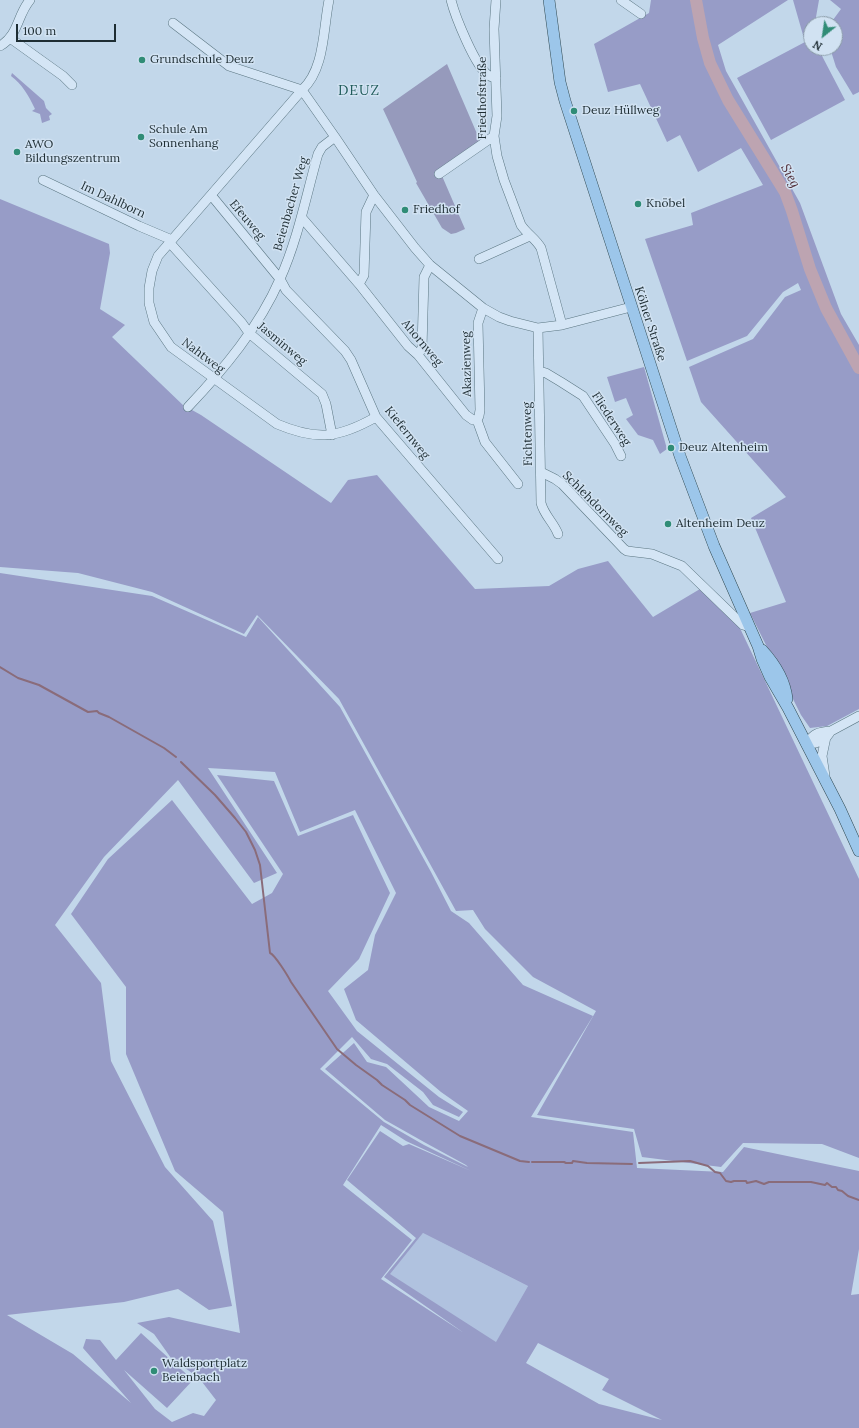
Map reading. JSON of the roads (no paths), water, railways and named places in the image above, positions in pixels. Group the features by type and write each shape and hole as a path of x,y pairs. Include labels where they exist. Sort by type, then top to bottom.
{"main road":[{"name":"Kölner Straße","path":"549,0 560,82 565,101 680,456 714,546 758,646 768,656 778,673 787,696 788,708 826,781 859,851"}],"street":[{"path":"0,46 10,38 23,10 30,0"},
{"path":"302,90 308,85 319,62 329,0"},
{"path":"451,0 466,39 479,63 488,76 496,78"},
{"name":"Friedhofstraße","path":"496,0 494,29 497,116 494,136 497,156 504,180 521,225 542,248 562,325"},
{"path":"621,0 641,14"},
{"path":"173,23 229,66 237,70 302,90 335,136 374,195 405,236 430,265 483,308 499,317 538,328 562,325 631,307"},
{"path":"10,38 63,76 72,85"},
{"name":"Nahtweg","path":"302,90 158,256 152,271 149,288 149,303 154,322 171,347 278,424 294,431 310,435 332,435 347,431 376,417"},
{"name":"Beienbacher Weg","path":"188,407 214,379 249,333 280,279 302,218 318,154 322,147 335,136"},
{"path":"439,174 494,136"},
{"name":"Im Dahlborn","path":"43,180 171,241"},
{"name":"Efeuweg","path":"211,194 280,279"},
{"path":"359,284 364,274 366,212 374,195"},
{"name":"Ahornweg","path":"302,218 359,284 408,346 418,355 466,415 473,420 477,420"},
{"path":"479,260 530,236"},
{"name":"Jasminweg","path":"171,241 249,333 322,394 326,404 332,435"},
{"path":"418,355 422,348 424,277 430,265"},
{"name":"Kiefernweg","path":"280,279 286,290 345,351 351,360 376,417 498,559"},
{"name":"Akazienweg","path":"477,420 480,410 478,323 483,308"},
{"name":"Fichtenweg","path":"538,328 542,503 543,510 555,526 558,534"},
{"name":"Fliederweg","path":"539,371 562,382 582,396 615,444 621,456"},
{"path":"477,420 485,442 518,484"},
{"name":"Schlehdornweg","path":"541,472 562,484 627,552 652,554 682,566 743,625 750,627"},
{"path":"826,781 822,756 829,734 859,716"},
{"path":"806,744 812,736 821,732 829,734"}],"waterway":[{"name":"Sieg","path":"696,0 703,38 710,63 728,100 785,192 810,269 826,308 859,368"},
{"path":"0,667 18,678 39,685 88,712 97,711 109,717 164,748 176,757"},
{"path":"181,762 215,795 246,832 255,850 260,865 270,953 281,966 337,1049 410,1105 460,1136 520,1161 529,1162"},
{"path":"532,1162 572,1163 573,1161 587,1163 632,1164"},
{"path":"639,1163 690,1161 708,1166 715,1172 720,1173 726,1181 731,1182 746,1181 747,1183 756,1181 764,1184 769,1182 811,1182 825,1185 827,1183 832,1187 836,1187 848,1196 859,1200"}],"place":[{"name":"Grundschule Deuz","path":"142,60"},
{"name":"Deuz Hüllweg","path":"574,111"},
{"name":"Schule Am Sonnenhang","path":"141,137"},
{"name":"AWO Bildungszentrum","path":"17,152"},
{"name":"Knöbel","path":"638,204"},
{"name":"Friedhof","path":"405,210"},
{"name":"Deuz Altenheim","path":"671,448"},
{"name":"Altenheim Deuz","path":"668,524"},
{"name":"Waldsportplatz Beienbach","path":"154,1371"}],"district":[{"name":"DEUZ","path":"359,91"}]}
